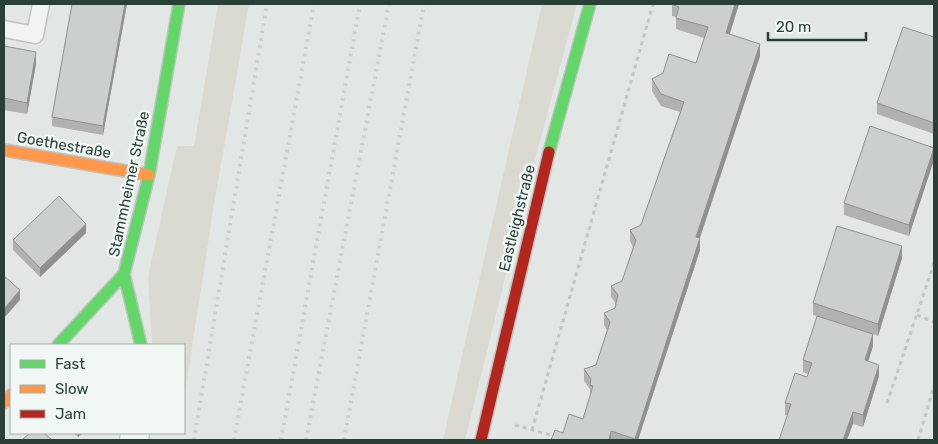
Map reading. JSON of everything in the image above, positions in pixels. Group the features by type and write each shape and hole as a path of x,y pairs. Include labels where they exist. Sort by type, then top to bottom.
{"street":[{"name":"Stammheimer Straße","path":"59,344 124,274 148,175 179,4"},
{"name":"Eastleighstraße","path":"481,440 539,190 590,4"},
{"name":"Goethestraße","path":"4,150 148,175"},
{"path":"124,274 140,344"}],"lane":[{"path":"4,29 35,36 41,4"}],"path":[{"path":"564,440 532,430 653,4"},
{"path":"887,403 934,263"},
{"path":"916,315 934,322"},
{"path":"918,440 934,386"}],"shaded area":[{"path":"218,4 249,4 214,205 185,393 185,344 152,344 148,277 177,146 194,146"},
{"path":"542,4 577,4 528,185 465,440 443,440"}],"building":[{"path":"72,4 125,4 103,126 52,117"},
{"path":"672,4 735,4 726,33 760,44 696,237 700,238 635,439 611,431 609,440 551,440 555,430 563,433 569,414 583,419 593,386 590,385 591,379 584,369 596,365 610,322 604,313 615,308 618,295 611,286 622,281 636,240 630,230 641,225 684,102 661,94 652,79 663,73 669,54 696,63 708,27 676,18 679,7"},
{"path":"903,27 934,37 934,123 877,103"},
{"path":"4,46 36,52 27,103 4,98"},
{"path":"870,126 934,148 909,225 844,203"},
{"path":"59,196 86,224 40,268 13,240"},
{"path":"837,226 902,246 878,324 813,303"},
{"path":"4,276 20,290 4,309"},
{"path":"817,316 873,334 865,360 879,365 863,415 853,412 843,440 779,440 791,404 785,403 795,373 807,377 812,363 803,360"},
{"path":"29,434 45,434 52,440 22,440"}],"railway":[{"path":"194,440 267,4"},
{"path":"234,440 314,4"},
{"path":"281,440 360,4"},
{"path":"306,440 389,4"},
{"path":"344,440 424,4"}],"traffic: fast":[{"path":"59,344 124,274 149,175 179,4"},
{"path":"549,152 590,4"},
{"path":"124,274 141,344"}],"traffic: slow":[{"path":"4,150 149,175"},
{"path":"4,403 10,396"}],"traffic: jam":[{"path":"481,440 549,152"}]}
